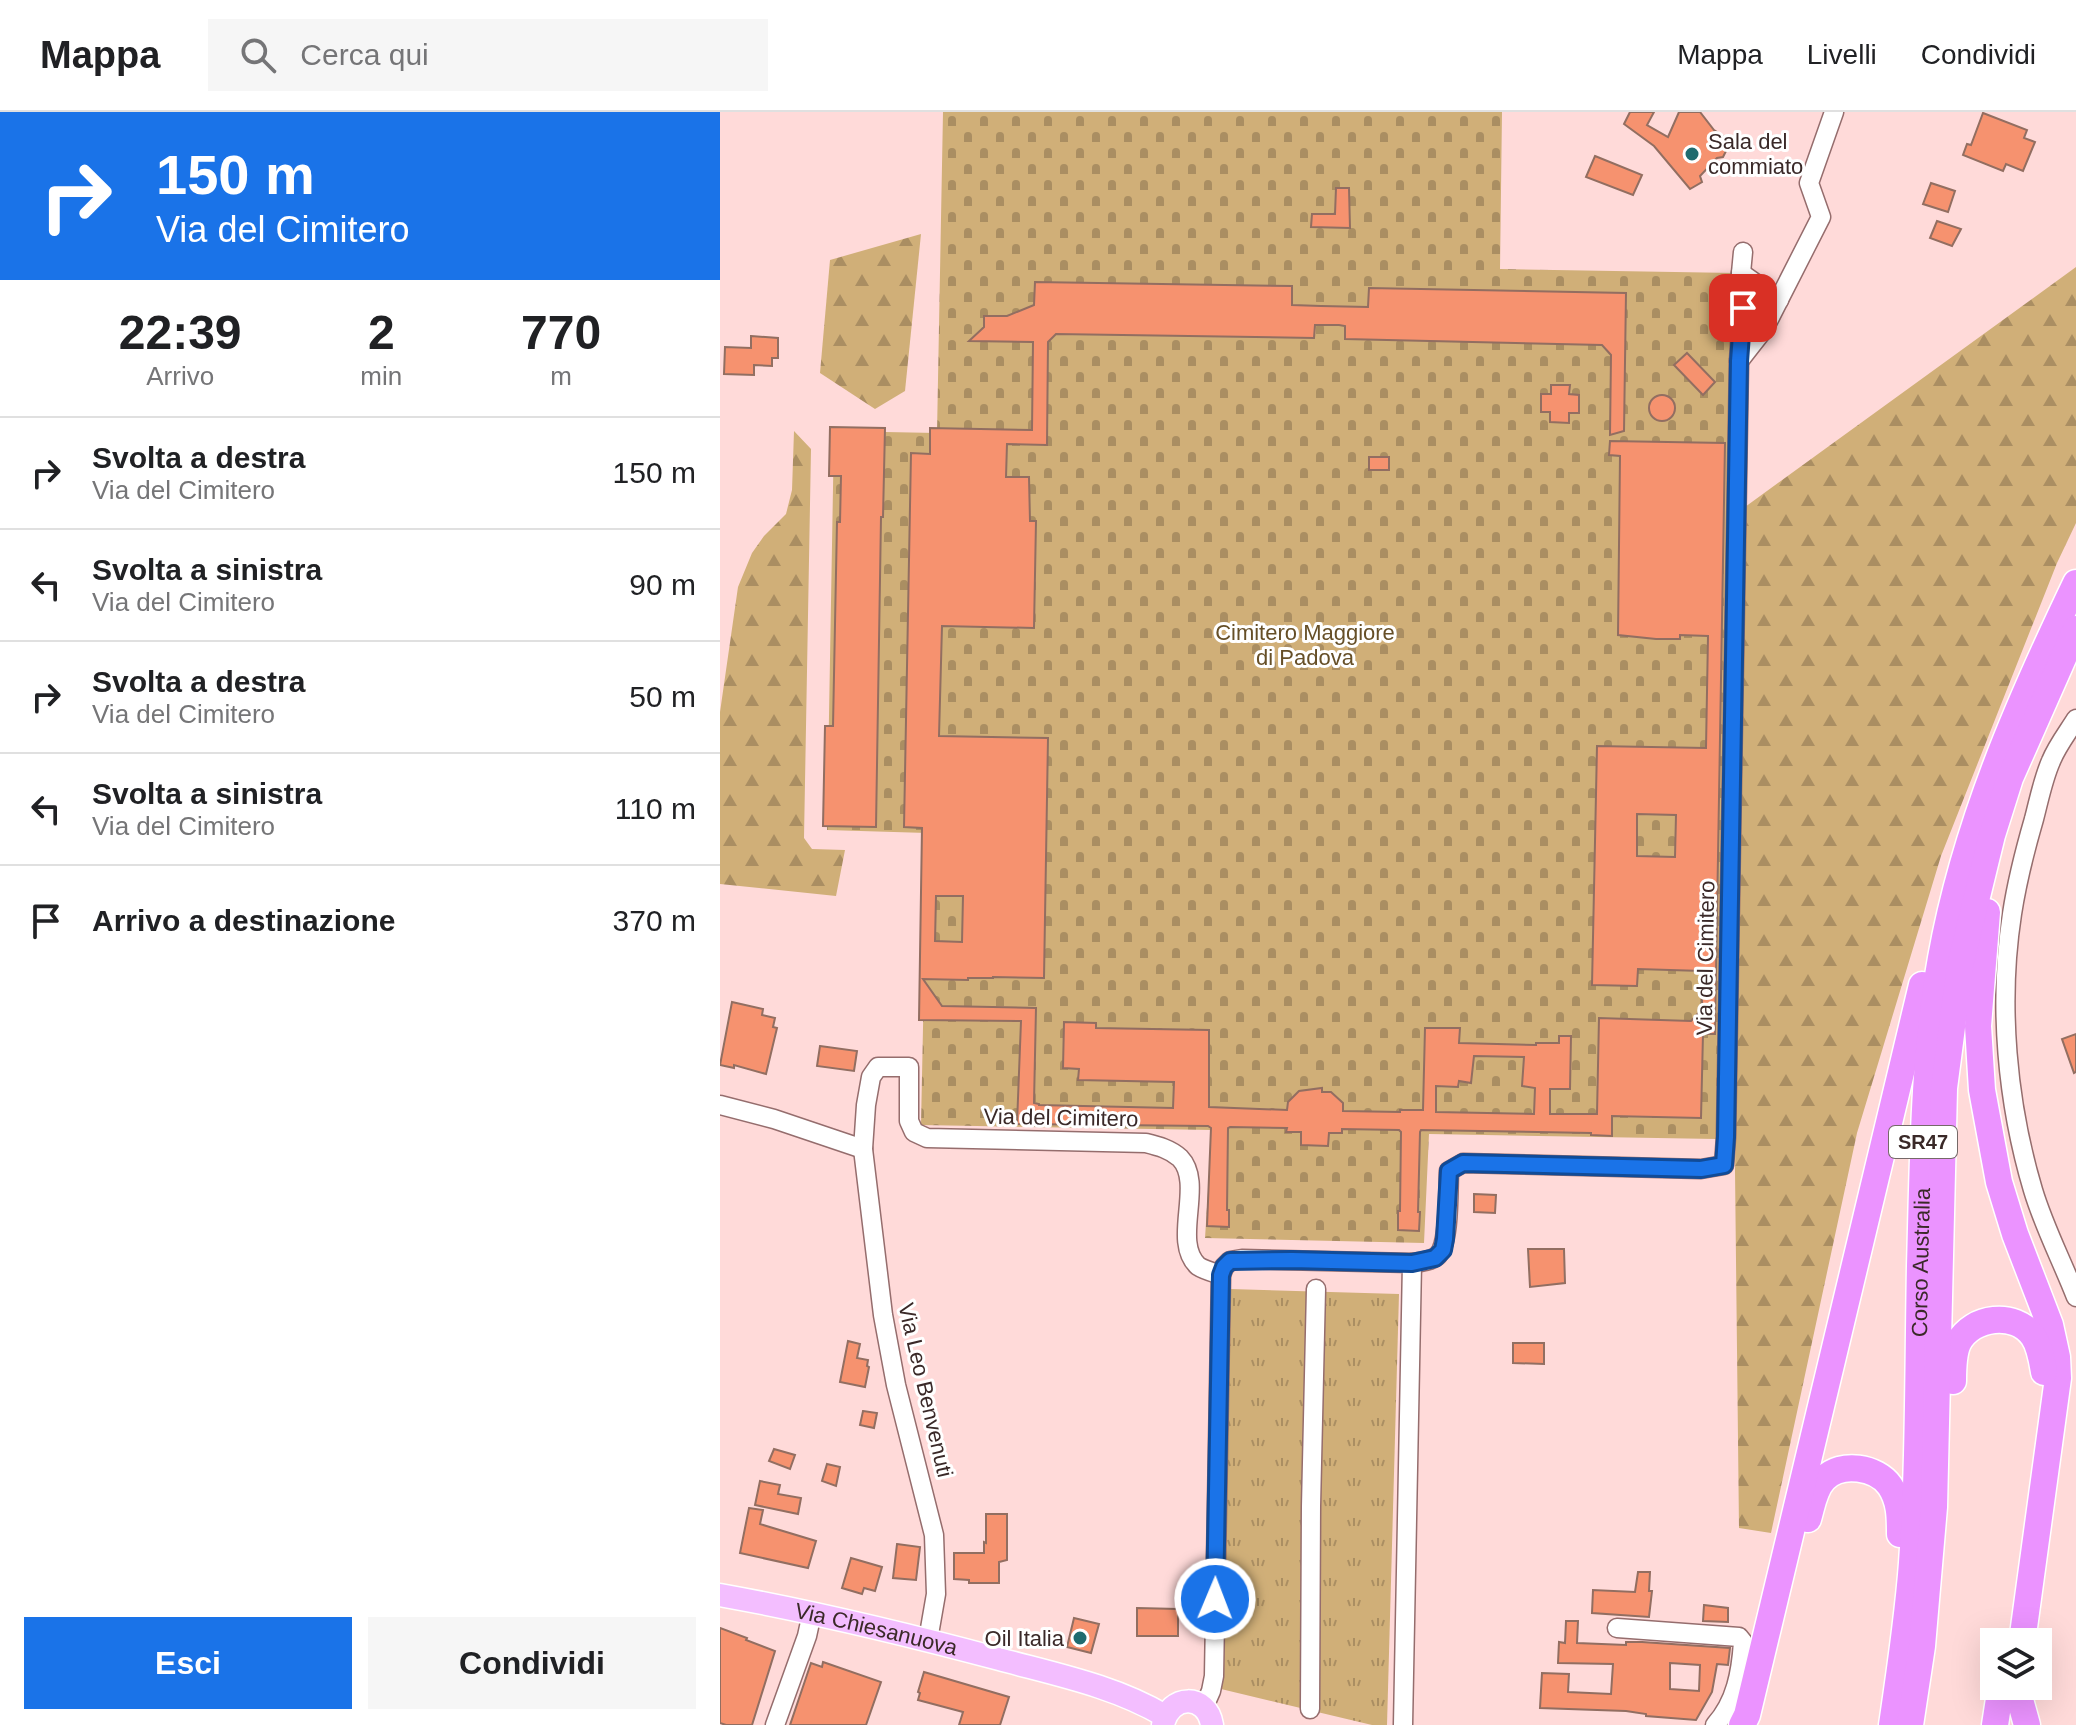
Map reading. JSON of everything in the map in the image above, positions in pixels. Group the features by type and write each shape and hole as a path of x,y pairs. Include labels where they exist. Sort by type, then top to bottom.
{"highway":[{"name":"Corso Australia","path":"1910,1725 1922,1646 1934,1507 1944,1088 1960,966 1992,835 2009,727 2076,583"},
{"name":"Corso Australia","path":"1892,1725 1912,1564 1923,1145 1933,1010 1941,957 1960,874 2001,776 2076,629"},
{"path":"2001,776 2001,842 1989,897 1978,1026 1982,1090 1999,1182 2050,1325 2058,1378 2024,1628"},
{"path":"1742,1725 1747,1715 1931,947 1967,823 2001,776"},
{"path":"1922,1646 1945,1544 1953,1372 1957,1346 1964,1334 1986,1321 1997,1320 2009,1320 2031,1334 2042,1358 2044,1375 2008,1628"},
{"path":"1759,1725 1814,1496 1825,1477 1846,1468 1872,1472 1889,1484 1900,1506 1891,1654 1892,1725"},
{"path":"1995,1725 1999,1700"},
{"path":"2020,1700 2027,1725"}],"main road":[{"name":"Via Chiesanuova","path":"720,1595 928,1640 1104,1689 1133,1700 1164,1720 1175,1704 1182,1702 1197,1703 1208,1716"}],"street":[{"path":"1739,361 1764,329 1821,217 1809,183 1834,112"},
{"name":"Via del Cimitero","path":"1412,1263 1435,1258 1443,1250 1449,1171 1463,1163 1701,1169 1724,1165 1743,252"},
{"path":"1741,273 1779,300"},
{"path":"2076,719 2051,760 2022,861 2012,915 2006,988 2008,1050 2015,1111 2032,1189 2076,1297"},
{"name":"Via Leo Benvenuti","path":"909,1067 878,1067 871,1077 863,1149 896,1385 934,1535 936,1594 928,1640"},
{"name":"Via del Cimitero","path":"909,1067 909,1121 914,1132 927,1138 1146,1143 1167,1149 1181,1159 1189,1174 1188,1248 1198,1265 1221,1275"},
{"path":"720,1105 774,1119 863,1149"},
{"path":"1208,1716 1214,1662 1221,1275 1224,1267 1230,1261 1242,1259 1412,1263 1403,1725"},
{"path":"1310,1709 1316,1289"},
{"path":"775,1725 807,1636 812,1613"},
{"path":"1617,1628 1739,1637 1743,1642 1737,1683 1731,1704 1715,1725"}],"green space":[{"name":"Cimitero Maggiore di Padova","path":"943,112 1502,112 1500,269 1735,273 1716,1139 1429,1134 1424,1243 1205,1238 1212,1130 921,1125 927,833 827,830 834,431 937,433"},
{"path":"921,234 905,391 875,409 820,373 830,260"},
{"path":"2076,267 2076,523 2057,563 1941,856 1857,1133 1771,1533 1739,1528 1735,1171 1745,507"},
{"path":"794,431 811,449 804,838 812,849 845,850 836,896 720,884 720,712 738,587 752,553 786,514 792,490"},
{"path":"1230,1289 1399,1294 1387,1725 1372,1725 1221,1689"}],"building":[{"name":"Sala del commiato","path":"1630,112 1654,112 1647,125 1668,137 1679,112 1700,112 1714,130 1731,141 1723,157 1717,158 1700,176 1702,182 1690,189 1654,146 1624,124"},
{"path":"1983,113 2027,130 2024,138 2035,142 2023,171 2006,164 2003,171 1963,155 1967,144 1971,145"},
{"path":"1595,156 1642,175 1633,195 1586,177"},
{"path":"1931,183 1955,191 1948,212 1923,204"},
{"path":"1336,188 1349,188 1350,228 1311,227 1312,214 1335,214"},
{"path":"1937,221 1961,229 1952,246 1930,238"},
{"path":"1035,282 1292,286 1292,305 1368,307 1369,288 1626,293 1624,431 1610,435 1611,355 1602,345 1345,339 1345,326 1339,325 1315,325 1314,338 1056,334 1048,342 1047,445 1007,444 1006,477 1029,477 1030,521 1036,521 1034,628 942,626 939,736 1048,738 1044,978 923,979 942,1006 1036,1008 1034,1103 1039,1105 1173,1108 1174,1082 1078,1080 1079,1069 1063,1068 1064,1022 1096,1023 1096,1028 1209,1030 1209,1107 1287,1110 1288,1102 1299,1091 1322,1088 1322,1092 1331,1092 1343,1103 1343,1111 1400,1112 1423,1110 1425,1028 1460,1028 1459,1043 1536,1045 1559,1043 1559,1036 1571,1036 1570,1089 1550,1089 1550,1114 1597,1114 1599,1018 1691,1021 1702,1009 1702,971 1638,969 1637,986 1592,985 1597,746 1706,748 1708,636 1680,635 1680,639 1656,639 1618,635 1620,456 1609,455 1610,441 1725,443 1715,1034 1703,1034 1701,1118 1612,1116 1612,1136 1421,1130 1419,1231 1398,1230 1399,1130 1342,1129 1342,1133 1329,1133 1328,1146 1301,1145 1301,1132 1286,1132 1287,1128 1230,1127 1229,1227 1207,1226 1211,1128 1017,1124 1021,1021 919,1020 922,828 904,827 911,453 930,454 930,428 1032,430 1033,342 969,341 984,327 984,316 1007,316 1034,305","holes":["1637,814 1676,815 1675,857 1637,856","936,896 963,896 962,942 935,941","1474,1056 1524,1057 1522,1086 1535,1088 1534,1114 1436,1112 1436,1086 1458,1087 1459,1081 1471,1083"]},
{"path":"751,336 778,338 778,358 772,358 772,366 754,365 754,375 724,374 725,347 751,348"},
{"path":"1687,353 1715,382 1703,395 1674,365"},
{"path":"1551,385 1570,385 1569,394 1579,395 1579,413 1569,413 1569,423 1550,422 1550,412 1541,412 1541,394 1551,394"},
{"path":"1662,395 1671,399 1675,408 1671,417 1662,421 1653,417 1649,408 1653,399"},
{"path":"830,427 885,428 876,827 823,826 825,726 833,726 837,522 840,522 841,476 829,476"},
{"path":"1369,457 1389,457 1389,470 1369,470"},
{"path":"732,1002 763,1009 762,1015 775,1018 773,1027 777,1028 766,1074 734,1065 734,1068 720,1065"},
{"path":"2076,1034 2076,1072 2074,1073 2062,1039"},
{"path":"820,1046 857,1051 854,1071 817,1066"},
{"path":"1474,1194 1496,1195 1495,1213 1474,1212"},
{"path":"1528,1249 1564,1249 1565,1283 1530,1287"},
{"path":"848,1341 860,1344 857,1358 868,1360 865,1387 840,1382"},
{"path":"1513,1343 1544,1343 1544,1364 1513,1363"},
{"path":"863,1411 877,1413 874,1428 860,1425"},
{"path":"774,1449 795,1455 790,1469 769,1461"},
{"path":"827,1464 840,1467 836,1486 822,1481"},
{"path":"760,1481 780,1485 778,1494 801,1498 798,1514 755,1505"},
{"path":"749,1508 763,1510 760,1524 816,1541 808,1568 740,1553"},
{"path":"986,1514 1007,1514 1007,1560 999,1562 999,1583 969,1583 969,1580 954,1579 954,1553 984,1553"},
{"path":"897,1544 920,1547 916,1580 893,1578"},
{"path":"851,1558 882,1567 875,1591 864,1588 862,1594 842,1588"},
{"path":"1638,1572 1650,1572 1649,1591 1652,1591 1649,1617 1592,1613 1593,1590 1635,1592"},
{"path":"1704,1605 1728,1608 1728,1622 1703,1621"},
{"path":"1137,1608 1178,1609 1178,1636 1137,1636"},
{"path":"1074,1618 1099,1624 1091,1653 1067,1647"},
{"path":"1566,1621 1578,1621 1577,1643 1626,1645 1626,1642 1642,1642 1730,1648 1728,1665 1717,1664 1712,1692 1696,1720 1646,1716 1626,1711 1540,1708 1542,1673 1569,1674 1568,1692 1611,1694 1613,1664 1558,1663 1559,1642 1565,1643","holes":["1670,1663 1700,1665 1699,1691 1670,1689"]},
{"path":"720,1628 775,1651 752,1725 720,1723"},
{"path":"823,1662 881,1682 866,1725 790,1725 811,1663 822,1667"},
{"path":"924,1672 1009,1697 1000,1725 959,1725 963,1712 918,1700"}],"place":[{"name":"Sala del commiato","path":"1692,154"},
{"name":"Oil Italia","path":"1080,1638"}],"route":[{"path":"1215,1599 1221,1275 1230,1261 1412,1263 1435,1258 1443,1250 1445,1239 1449,1171 1463,1163 1701,1169 1724,1165 1739,361 1743,308"}]}
